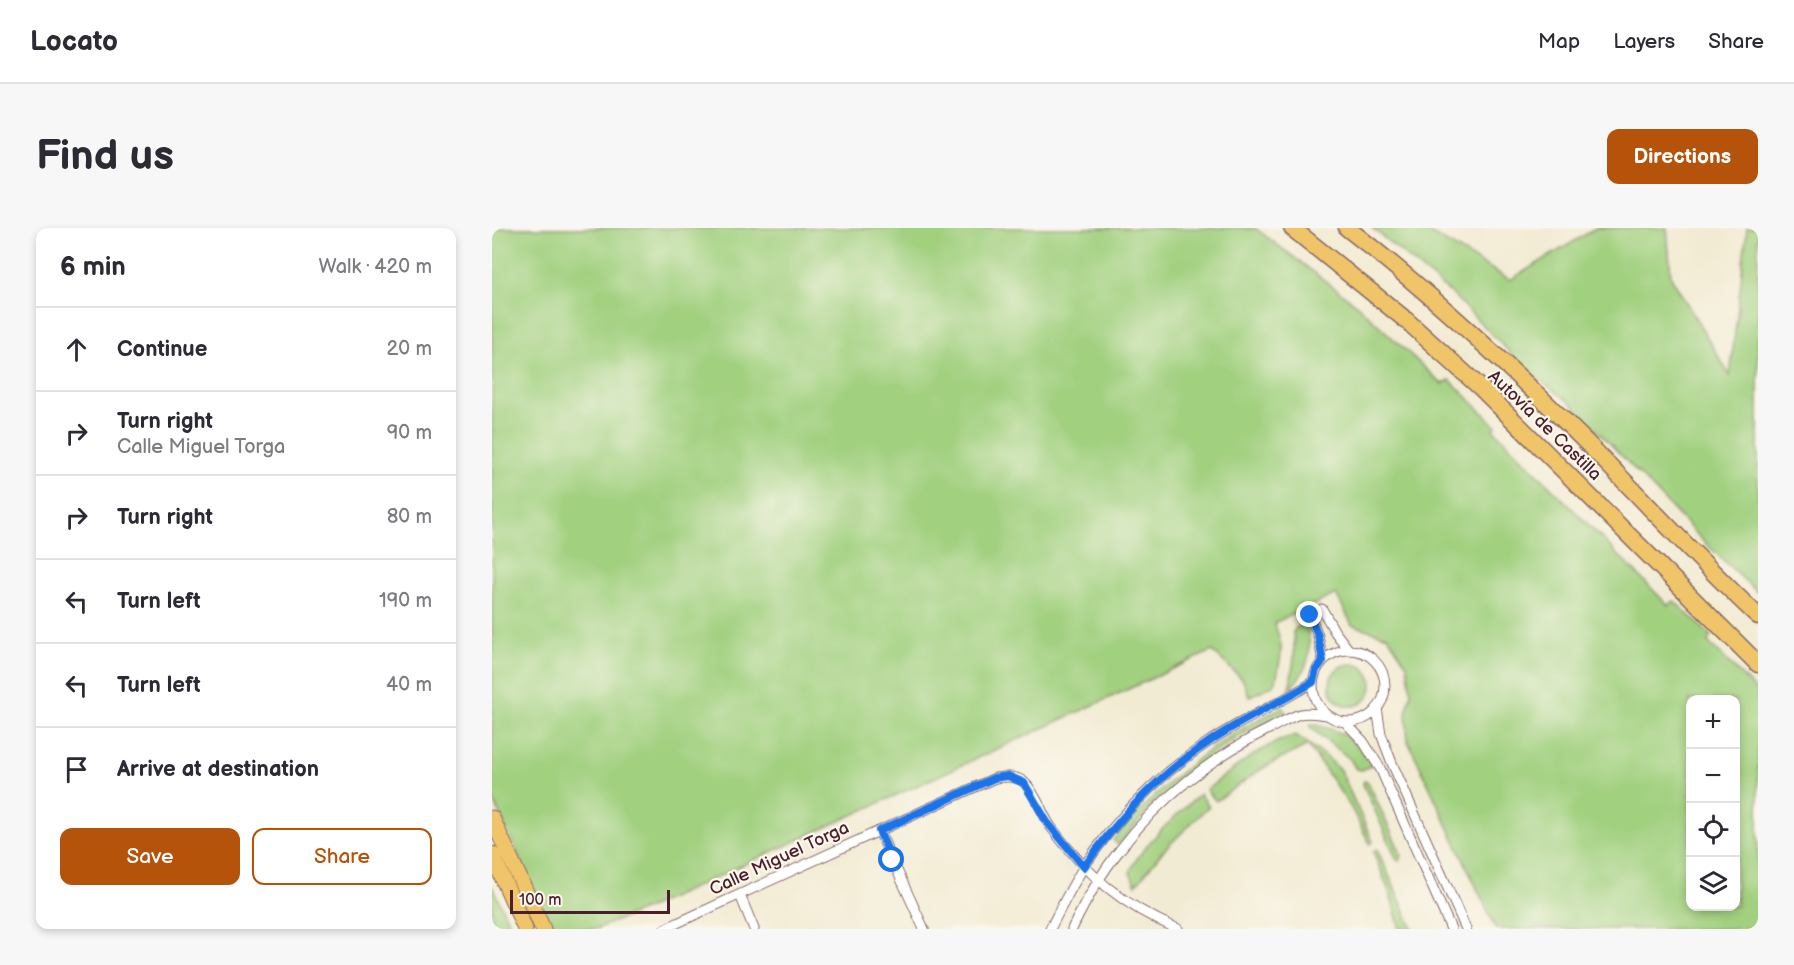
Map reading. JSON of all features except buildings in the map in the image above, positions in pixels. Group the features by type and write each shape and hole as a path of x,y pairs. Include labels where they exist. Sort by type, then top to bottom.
{"highway":[{"name":"Autovía de Castilla","path":"1292,228 1406,320 1482,389 1758,664"},
{"name":"Autovía de Castilla","path":"1347,228 1431,298 1506,366 1758,616"}],"main road":[{"path":"492,818 543,929"},
{"path":"492,854 525,929"}],"street":[{"path":"1323,609 1335,632 1349,650"},
{"path":"1310,615 1318,636 1323,661"},
{"path":"1328,715 1316,700 1313,682 1316,670 1330,655 1349,650 1362,652 1373,659 1382,670 1385,683 1383,696 1377,708 1368,717 1345,722"},
{"path":"1050,929 1084,867 1121,818 1178,764 1235,726 1313,682"},
{"path":"1377,708 1381,734 1392,763 1467,929"},
{"path":"1072,929 1097,881 1119,850 1159,807 1191,778 1224,754 1252,737 1303,713 1328,715 1345,722 1363,741 1380,768 1451,929"},
{"name":"Calle Miguel Torga","path":"664,929 994,778 1008,776 1024,783 1047,822 1084,867"},
{"path":"879,831 924,929"},
{"path":"1084,867 1097,881 1125,901 1178,929"},
{"path":"740,895 754,929"}],"green space":[{"path":"492,228 1255,228 1356,304 1442,384 1450,380 1496,426 1494,430 1668,605 1674,601 1711,636 1708,642 1758,692 1758,929 1496,929 1408,741 1406,713 1411,693 1407,665 1388,636 1352,625 1336,594 1274,623 1280,639 1281,652 1276,681 1273,685 1249,697 1243,680 1212,651 651,907 596,929 552,929 492,797"},
{"path":"1372,228 1422,228 1510,280 1596,228 1667,228 1671,277 1730,376 1747,228 1758,228 1758,593 1705,543 1572,404 1530,373 1455,297"},
{"path":"1306,622 1309,641 1308,658 1302,674 1289,689 1294,660 1293,632"},
{"path":"1351,664 1366,670 1372,685 1366,700 1351,706 1336,700 1330,685 1336,670"},
{"path":"1283,707 1286,713 1238,738 1194,769 1154,805 1118,845 1113,840 1150,800 1191,764 1235,733"},
{"path":"1311,724 1331,729 1347,737 1372,765 1362,770 1356,769 1350,759 1311,728"},
{"path":"1296,735 1340,770 1373,842 1370,844 1350,806 1308,745 1263,768 1216,801 1206,790 1260,751"},
{"path":"1364,781 1368,782 1402,856 1400,861 1397,860 1363,784"},
{"path":"1200,794 1209,806 1162,852 1136,885 1130,873 1141,854 1160,831"},
{"path":"1377,849 1413,929 1400,929 1390,894 1373,851"},
{"path":"492,886 512,929 492,929"}],"route":[{"path":"892,860 879,831 994,778 1008,776 1024,783 1047,822 1084,867 1121,818 1178,764 1244,720 1313,682 1316,670 1323,661 1318,636 1310,615"}]}
